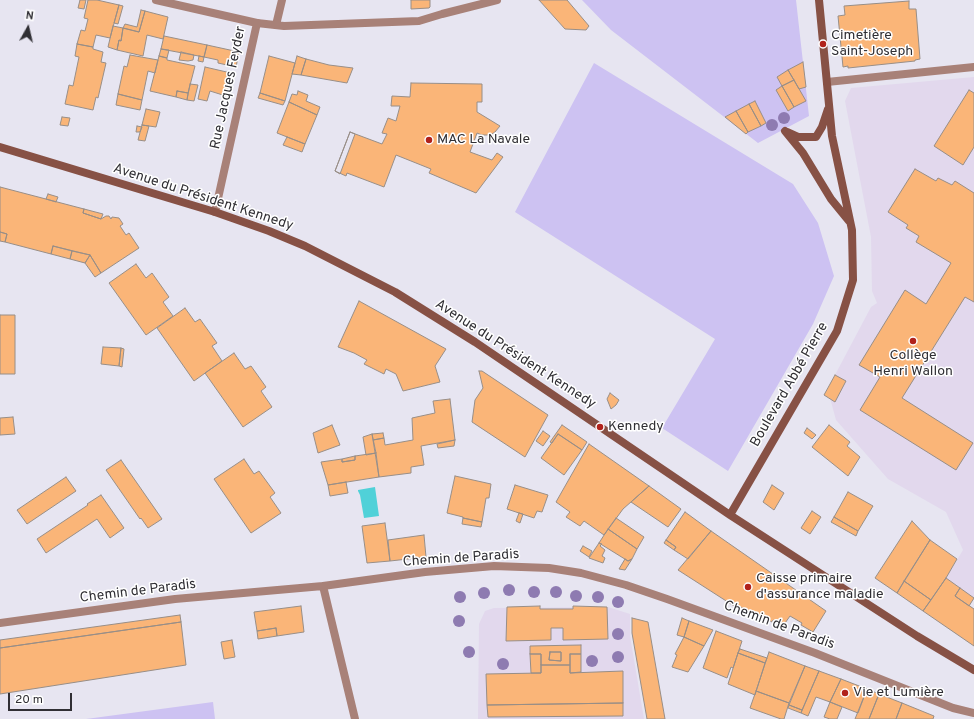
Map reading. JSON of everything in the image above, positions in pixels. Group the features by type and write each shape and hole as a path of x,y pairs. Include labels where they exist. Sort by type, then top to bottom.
{"main road":[{"name":"Boulevard Abbé Pierre","path":"730,514 837,332 853,280 852,230 832,136 819,0"},
{"path":"829,106 822,127 816,137 798,137 785,131 803,153 831,199 850,223"},
{"name":"Avenue du Président Kennedy","path":"0,147 215,212 269,231 305,246 394,292 475,342 730,514 917,636 974,670"}],"street":[{"name":"Rue Jacques Feyder","path":"156,0 257,23 215,212"},
{"path":"276,25 282,0"},
{"path":"257,23 284,26 419,21 497,0"},
{"path":"827,82 974,67"},
{"name":"Chemin de Paradis","path":"0,623 175,599 323,586 425,572 494,566 549,568 582,573 626,585 815,653 953,708 974,713"},
{"path":"323,586 355,719"}],"shaded area":[{"path":"582,0 796,0 809,116 758,143 611,30"},
{"path":"594,63 793,184 818,223 834,276 813,324 728,471 662,428 715,339 515,212"},
{"name":"Collège Henri Wallon","path":"974,77 974,600 946,578 963,550 946,512 888,479 836,420 830,398 835,375 871,307 877,303 872,291 871,237 845,101 851,88"},
{"path":"608,607 630,614 630,636 644,719 478,719 479,624 485,611 494,608"},
{"path":"213,702 215,719 86,719"}],"water":[{"path":"375,487 379,516 364,518 358,490"}],"building":[{"path":"80,0 86,0 84,9 78,8"},
{"path":"88,0 97,0 119,5 110,38 96,35 93,47 77,44 81,30 85,31 88,19 84,18"},
{"path":"411,0 430,0 430,7 411,9"},
{"path":"539,0 567,0 589,26 586,30 565,29"},
{"path":"909,1 909,9 916,9 920,59 915,61 848,68 848,66 843,67 838,16 845,15 844,6"},
{"path":"119,5 123,6 118,24 114,23"},
{"path":"141,10 145,11 139,32 123,28 125,24 137,27"},
{"path":"145,11 168,17 163,39 147,35 143,56 117,50 119,40 121,41 123,28 139,32"},
{"path":"113,26 123,28 121,41 119,40 117,50 108,47"},
{"path":"164,36 207,45 204,57 161,49"},
{"path":"77,44 93,47 93,49 103,52 101,62 106,63 98,98 96,97 93,110 65,104 69,85 73,86 79,57 75,56"},
{"path":"207,45 239,52 236,67 218,63 218,60 204,57"},
{"path":"161,49 169,50 167,58 159,56"},
{"path":"181,52 194,55 193,60 179,60"},
{"path":"130,55 158,60 155,73 148,71 142,100 118,94 124,66 127,67"},
{"path":"159,56 167,58 167,60 195,66 188,93 177,91 176,97 150,91"},
{"path":"199,56 204,57 203,62 198,61"},
{"path":"269,56 295,63 285,101 260,93"},
{"path":"297,56 306,59 301,75 292,74"},
{"path":"306,59 329,65 353,68 347,83 301,75"},
{"path":"803,62 806,87 799,89 788,70"},
{"path":"205,67 231,73 226,96 210,91 207,101 198,99"},
{"path":"788,70 794,80 782,86 777,77"},
{"path":"794,80 806,101 794,107 782,86"},
{"name":"MAC La Navale","path":"411,83 482,84 482,102 477,102 477,112 500,126 492,134 482,135 477,133 470,152 492,160 497,153 503,157 476,193 429,173 431,169 396,155 384,187 347,173 346,176 335,171 350,132 382,144 387,134 382,133 388,118 396,121 400,106 391,106 392,96 410,97"},
{"path":"190,84 198,85 194,101 187,100"},
{"path":"782,86 794,107 788,111 776,90"},
{"path":"969,90 974,93 974,147 963,165 934,146"},
{"path":"177,91 188,93 187,100 176,97"},
{"path":"298,91 308,95 306,101 320,107 317,115 289,102 292,94 297,95"},
{"path":"260,93 285,101 283,105 258,98"},
{"path":"118,94 142,100 140,110 116,105"},
{"path":"755,101 766,123 761,126 749,104"},
{"path":"289,102 317,115 305,144 277,133"},
{"path":"749,104 761,126 748,132 736,111"},
{"path":"146,109 160,112 156,127 142,125"},
{"path":"736,111 748,132 746,134 725,117"},
{"path":"62,117 70,118 68,126 60,125"},
{"path":"142,125 149,126 145,141 138,140"},
{"path":"137,126 142,127 140,132 136,132"},
{"path":"350,132 355,134 340,174 335,171"},
{"path":"287,137 305,144 302,152 283,145"},
{"path":"915,169 936,181 938,178 952,185 955,181 974,193 974,302 965,297 902,398 973,443 956,470 860,410 880,377 859,365 905,290 926,304 951,263 916,242 919,236 906,228 908,225 888,212"},
{"path":"0,187 84,209 83,213 101,219 106,216 109,216 111,219 112,217 119,218 123,224 120,226 126,235 129,233 139,248 101,273 90,255 53,246 51,254 5,242 7,234 0,232"},
{"path":"48,194 58,197 56,202 46,199"},
{"path":"84,209 103,214 101,219 83,213"},
{"path":"0,232 7,234 5,242 0,241"},
{"path":"53,246 72,251 70,259 51,254"},
{"path":"72,251 90,255 85,263 70,259"},
{"path":"90,255 101,273 95,277 85,263"},
{"path":"136,264 146,278 152,273 169,297 163,302 173,316 146,335 109,283"},
{"path":"359,301 446,349 435,366 440,382 403,391 396,374 386,369 384,374 364,364 367,360 338,347"},
{"path":"185,308 195,322 200,319 217,343 212,346 222,361 194,381 157,328"},
{"path":"0,315 15,315 15,374 0,374"},
{"path":"103,347 121,348 119,366 101,364"},
{"path":"121,348 124,349 122,367 119,366"},
{"path":"234,353 245,369 251,366 266,387 261,391 272,407 243,427 205,373"},
{"path":"479,371 482,371 548,415 525,457 472,422 475,400 483,388"},
{"path":"835,375 846,381 835,402 824,395"},
{"path":"610,393 619,400 611,409 607,399"},
{"path":"450,399 455,440 421,446 424,465 411,467 411,473 379,477 373,440 384,438 385,445 413,440 412,418 435,413 433,401"},
{"path":"13,417 15,434 0,435 0,418"},
{"path":"332,425 340,445 318,453 313,433"},
{"path":"562,425 587,442 582,450 558,434 552,443 550,442"},
{"path":"829,425 850,442 847,446 860,457 848,476 812,447"},
{"path":"807,428 816,435 812,439 804,433"},
{"path":"543,431 550,436 543,446 536,441"},
{"path":"383,433 384,438 373,440 372,434"},
{"path":"372,434 376,453 366,455 363,437"},
{"path":"558,434 582,450 564,475 541,458"},
{"path":"455,440 454,446 438,448 437,444"},
{"path":"589,444 649,486 623,509 604,535 584,521 580,526 566,517 570,512 556,502"},
{"path":"376,453 379,477 328,485 321,462 342,459 342,462 355,460 355,456"},
{"path":"355,456 355,460 342,462 342,459"},
{"path":"244,459 254,474 259,471 275,493 270,497 281,513 251,533 214,479"},
{"path":"121,460 162,519 148,528 141,518 140,519 106,470"},
{"path":"455,476 491,484 489,498 486,498 482,522 447,513"},
{"path":"66,477 76,491 27,524 17,510"},
{"path":"346,482 348,493 330,496 328,485"},
{"path":"515,485 548,495 542,512 537,511 534,518 507,509"},
{"path":"772,485 784,493 774,510 763,502"},
{"path":"649,486 681,509 668,527 631,502"},
{"path":"848,492 873,506 858,531 834,517"},
{"path":"101,495 124,528 110,538 97,519 46,553 37,539"},
{"path":"812,511 821,517 810,534 801,528"},
{"path":"685,512 711,531 688,559 674,550 676,547 666,540"},
{"path":"519,513 523,514 520,523 516,521"},
{"path":"834,517 858,531 856,536 831,522"},
{"path":"463,518 482,522 481,527 462,524"},
{"path":"616,518 644,537 637,549 608,529"},
{"path":"912,521 930,540 897,593 875,578"},
{"path":"385,523 390,561 367,563 362,526"},
{"path":"608,529 637,549 632,559 628,561 599,543"},
{"name":"Caisse primaire d'assurance maladie","path":"711,531 826,611 813,632 790,616 783,626 754,612 752,614 736,604 734,606 678,570"},
{"path":"424,535 426,557 390,561 388,540"},
{"path":"666,540 676,547 674,550 664,543"},
{"path":"930,540 957,559 931,600 904,581"},
{"path":"599,543 602,544 600,546 605,550 602,556 605,558 603,563 589,558"},
{"path":"583,546 592,551 589,557 580,551"},
{"path":"625,559 628,561 632,559 625,570 619,569"},
{"path":"946,578 960,588 955,596 974,609 974,646 923,611"},
{"path":"904,581 931,600 923,611 897,593"},
{"path":"960,588 974,598 969,606 955,596"},
{"path":"301,606 304,632 277,636 276,628 257,631 254,612"},
{"path":"540,606 540,609 573,609 573,606 607,607 608,639 563,640 563,628 551,628 551,640 506,641 507,607"},
{"path":"180,615 181,622 0,648 0,640"},
{"path":"632,618 648,622 665,719 647,719 632,633"},
{"path":"682,618 689,621 684,637 677,635"},
{"path":"689,621 713,630 704,646 684,637"},
{"path":"181,622 186,665 0,694 0,648"},
{"path":"276,628 277,636 258,639 257,631"},
{"path":"716,631 742,641 733,668 731,667 727,678 703,668"},
{"path":"684,637 704,646 688,672 672,667 677,655 675,654"},
{"path":"232,640 235,657 224,659 221,642"},
{"path":"581,645 581,654 570,654 570,665 541,665 541,654 530,654 530,646","holes":["550,652 561,652 561,661 549,660"]},
{"path":"740,649 767,658 765,663 738,653"},
{"path":"550,652 561,652 561,661 549,660"},
{"path":"769,652 805,666 789,703 756,691"},
{"path":"738,653 765,663 755,695 728,684"},
{"path":"530,654 541,654 541,673 531,673"},
{"path":"570,654 581,654 581,672 570,673"},
{"path":"541,665 570,665 570,673 623,671 623,703 487,705 486,674 541,673"},
{"path":"805,666 819,671 802,710 789,705"},
{"path":"819,671 841,679 830,702 816,697 808,716 801,713"},
{"path":"841,679 867,689 858,713 830,702"},
{"path":"867,689 879,694 869,719 855,719"},
{"path":"756,691 789,703 784,719 750,708"},
{"path":"879,694 902,703 896,719 869,719"},
{"path":"830,702 842,707 837,719 824,717"},
{"path":"623,703 623,716 488,717 487,705"},
{"path":"902,703 934,716 933,719 896,719"},
{"path":"789,705 802,710 801,713 788,708"}],"place":[{"name":"Cimetière Saint-Joseph","path":"823,44"},
{"name":"MAC La Navale","path":"429,140"},
{"name":"Collège Henri Wallon","path":"913,341"},
{"name":"Kennedy","path":"600,427"},
{"name":"Caisse primaire d'assurance maladie","path":"748,587"},
{"name":"Vie et Lumière","path":"845,693"}]}
